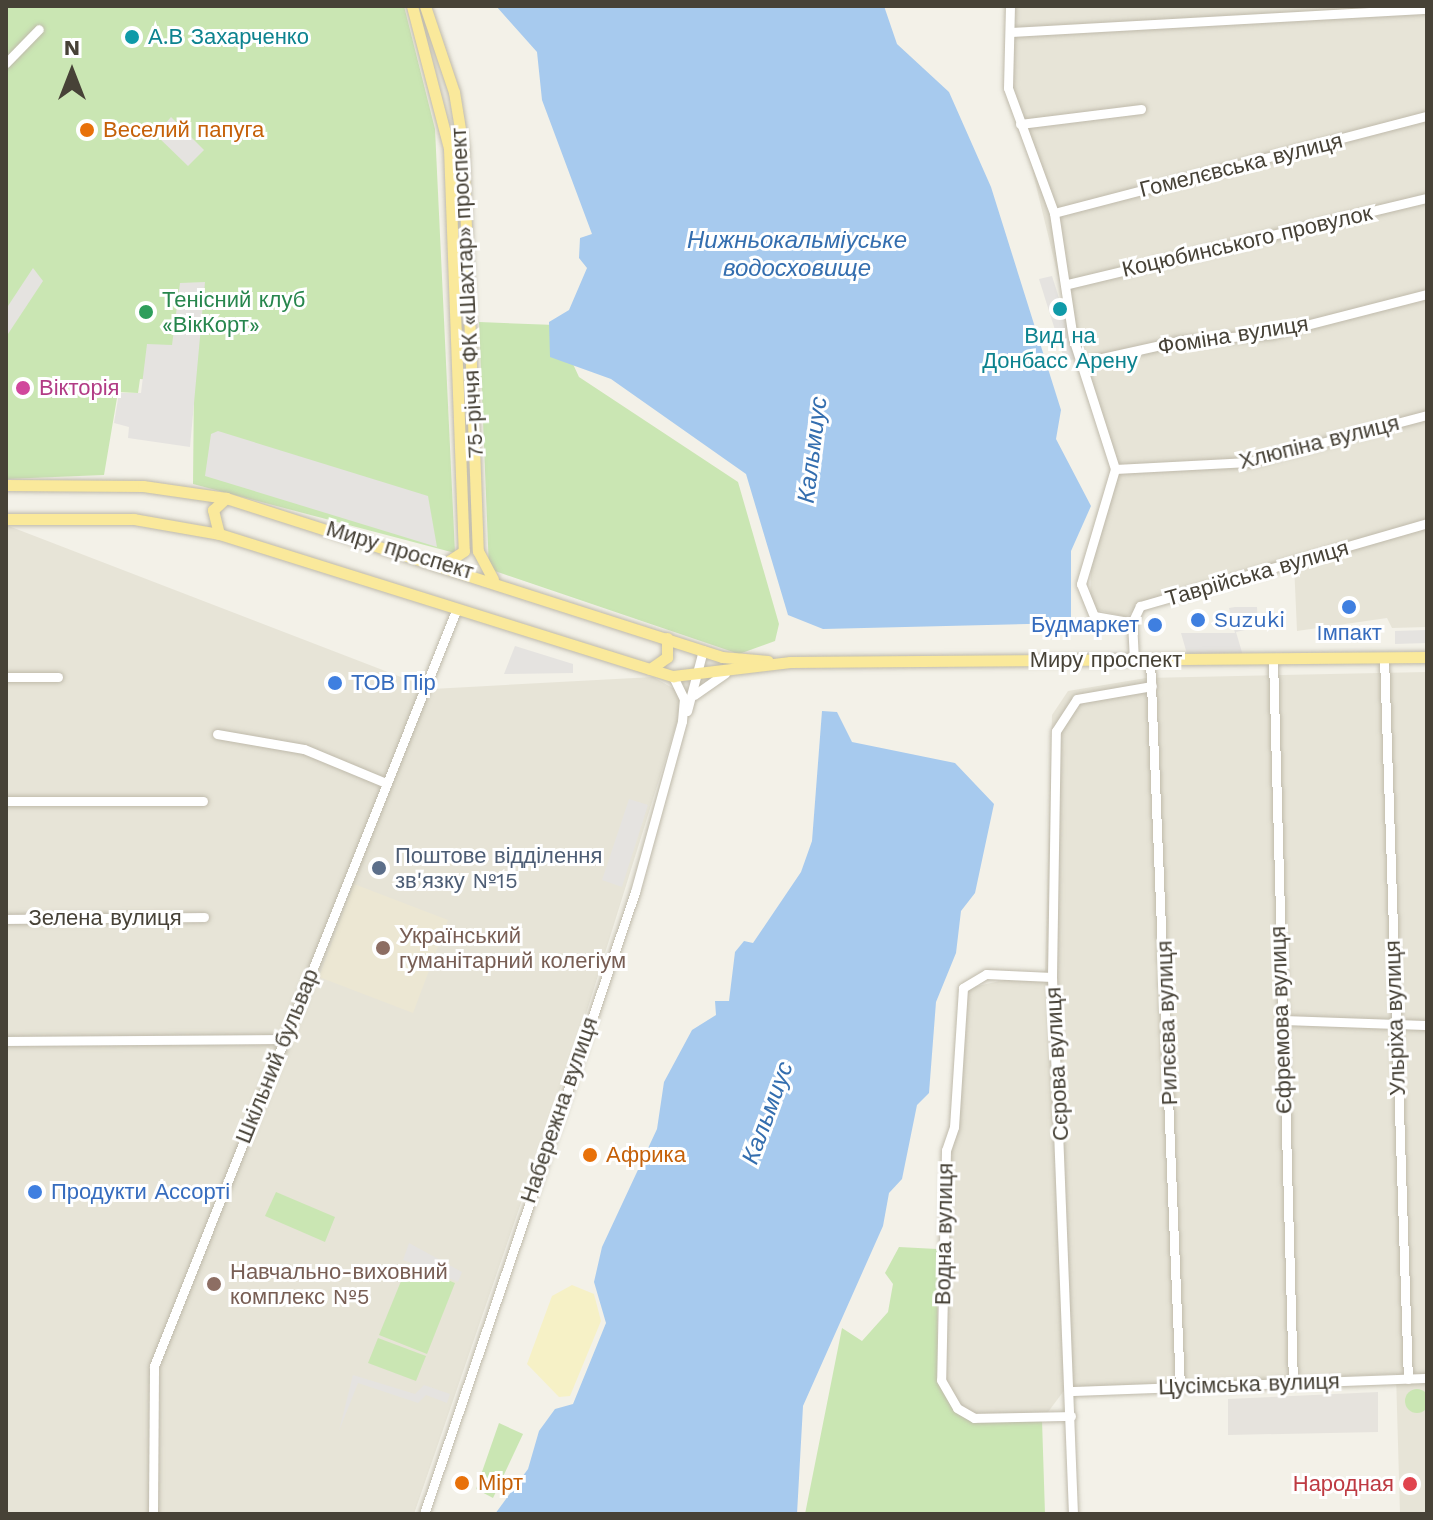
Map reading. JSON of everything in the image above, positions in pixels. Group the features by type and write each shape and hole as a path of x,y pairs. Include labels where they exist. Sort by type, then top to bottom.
{"main road":[{"name":"75-річчя ФК «Шахтар» проспект","path":"412,6 447,134 458,302 464,551 444,564"},
{"name":"75-річчя ФК «Шахтар» проспект","path":"425,6 456,105 471,301 478,551 493,579"},
{"name":"Миру проспект","path":"6,485 143,486 226,498 493,579 703,650 787,663"},
{"path":"219,534 213,510 226,498"},
{"name":"Миру проспект","path":"6,519 134,519 219,534 673,676 725,673 787,663 1427,657"},
{"path":"650,669 667,657 667,638"}],"street":[{"path":"1010,6 1007,76 1020,124 1054,213 1068,284 1073,338 1084,362 1115,469 1081,584 1094,616 1132,623 1134,660"},
{"path":"1011,32 1427,9"},
{"path":"6,63 39,29"},
{"path":"1020,124 1141,109"},
{"name":"Гомелєвська вулиця","path":"1054,213 1427,116"},
{"name":"Коцюбинського провулок","path":"1068,284 1427,198"},
{"name":"Фоміна вулиця","path":"1084,362 1179,341 1271,334 1427,294"},
{"name":"Хлюпіна вулиця","path":"1115,469 1249,462 1427,415"},
{"name":"Таврійська вулиця","path":"1132,623 1140,606 1427,523"},
{"name":"Шкільний бульвар","path":"153,1514 154,1366 457,608"},
{"name":"Набережна вулиця","path":"422,1514 635,892 682,721 700,675 703,650"},
{"name":"Ульріха вулиця","path":"1384,657 1408,1379"},
{"name":"Єфремова вулиця","path":"1273,659 1293,1382"},
{"name":"Рилєєва вулиця","path":"1150,660 1180,1387"},
{"path":"692,698 725,673"},
{"path":"673,676 684,699 682,721"},
{"path":"6,677 58,677"},
{"name":"Сєрова вулиця","path":"1073,1514 1071,1391 1052,977 1059,717 1067,705 1094,693 1152,686"},
{"path":"217,734 304,749 386,783"},
{"path":"6,801 203,801"},
{"name":"Зелена вулиця","path":"6,919 204,917"},
{"name":"Водна вулиця","path":"1052,977 986,974 963,988 954,1127 946,1150 941,1380 957,1408 974,1418 1071,1416"},
{"path":"1281,1020 1395,1027 1427,1025"},
{"path":"6,1041 284,1039"},
{"name":"Цусімська вулиця","path":"1071,1391 1427,1378"}],"shaded area":[{"path":"1011,6 1427,6 1427,627 1392,628 1387,618 1297,631 1294,564 1140,606 1126,617 1090,608 1091,565 1114,463 1078,358 1012,87"},
{"path":"171,117 204,150 188,166 156,135"},
{"path":"33,268 43,281 6,337 6,309"},
{"path":"1052,276 1078,358 1065,362 1039,279"},
{"path":"205,282 190,447 128,438 129,427 114,423 119,393 141,393 147,344 172,345 180,283"},
{"path":"218,431 428,496 437,547 205,476 211,434"},
{"path":"6,525 432,689 653,677 680,692 682,706 586,1014 414,1514 6,1514"},
{"path":"1257,607 1258,627 1236,632 1244,659 1187,654 1181,633 1235,633 1229,608"},
{"path":"1427,630 1427,643 1395,644 1395,631"},
{"path":"515,646 573,664 573,673 504,674"},
{"path":"1427,672 1427,1514 1400,1514 1396,1374 1066,1388 1048,1412 975,1415 959,1406 944,1379 948,1150 964,989 1045,971 1052,715 1068,691 1146,678"},
{"path":"629,799 648,805 622,887 602,880"},
{"name":"Український гуманітарний колегіум","path":"354,884 448,920 413,1013 319,977"},
{"path":"409,1243 462,1272 458,1282 403,1260"},
{"path":"353,1375 415,1394 424,1385 450,1394 447,1403 426,1395 418,1403 358,1383 339,1431"},
{"path":"1378,1392 1378,1432 1228,1435 1228,1399"}],"green space":[{"path":"6,6 404,6 435,129 455,553 193,484 194,383 140,379 138,393 118,392 104,475 6,479"},
{"path":"479,322 555,325 579,377 738,482 779,624 775,641 739,654 489,569"},
{"path":"276,1192 335,1217 325,1242 265,1216"},
{"path":"899,1247 937,1249 938,1382 972,1421 1042,1420 1045,1514 805,1514 842,1328 862,1341 888,1312 893,1284 885,1273"},
{"path":"408,1264 455,1283 427,1354 379,1335"},
{"path":"378,1338 426,1356 416,1381 368,1363"},
{"path":"1417,1389 1425,1393 1429,1401 1425,1409 1417,1413 1409,1409 1405,1401 1409,1393"},
{"path":"499,1423 523,1434 493,1498 476,1489"}],"sand":[{"path":"572,1285 594,1294 601,1321 570,1396 559,1397 527,1364 552,1296"}],"water":[{"name":"Нижньокальміуське водосховище","path":"496,6 884,6 897,44 949,92 991,187 1061,410 1056,439 1091,506 1071,551 1071,623 823,629 788,615 746,474 611,379 550,357 549,322 569,310 587,268 579,258 580,238 592,234 542,100 537,52"},
{"name":"Кальмиус","path":"822,711 837,712 852,742 955,763 994,804 975,893 961,911 956,953 936,1002 929,1093 917,1105 902,1179 889,1193 883,1226 803,1406 797,1514 495,1514 528,1469 539,1431 555,1409 573,1404 606,1323 594,1282 602,1247 657,1129 664,1082 692,1030 716,1015 715,1001 729,1001 735,952 744,941 753,943 801,872 812,841"}],"place":[{"name":"А.В Захарченко","path":"132,37"},
{"name":"Веселий папуга","path":"87,130"},
{"name":"Вид на Донбасс Арену","path":"1060,309"},
{"name":"Тенісний клуб «ВікКорт»","path":"146,312"},
{"name":"Вікторія","path":"23,388"},
{"name":"Iмпакт","path":"1349,607"},
{"name":"Suzuki","path":"1198,620"},
{"name":"Будмаркет","path":"1155,625"},
{"name":"ТОВ Пір","path":"335,683"},
{"name":"Поштове відділення зв'язку №15","path":"379,868"},
{"name":"Український гуманітарний колегіум","path":"383,948"},
{"name":"Африка","path":"590,1155"},
{"name":"Продукти Ассорті","path":"35,1192"},
{"name":"Навчально-виховний комплекс №5","path":"214,1284"},
{"name":"Мірт","path":"462,1483"},
{"name":"Народная","path":"1410,1484"}]}
